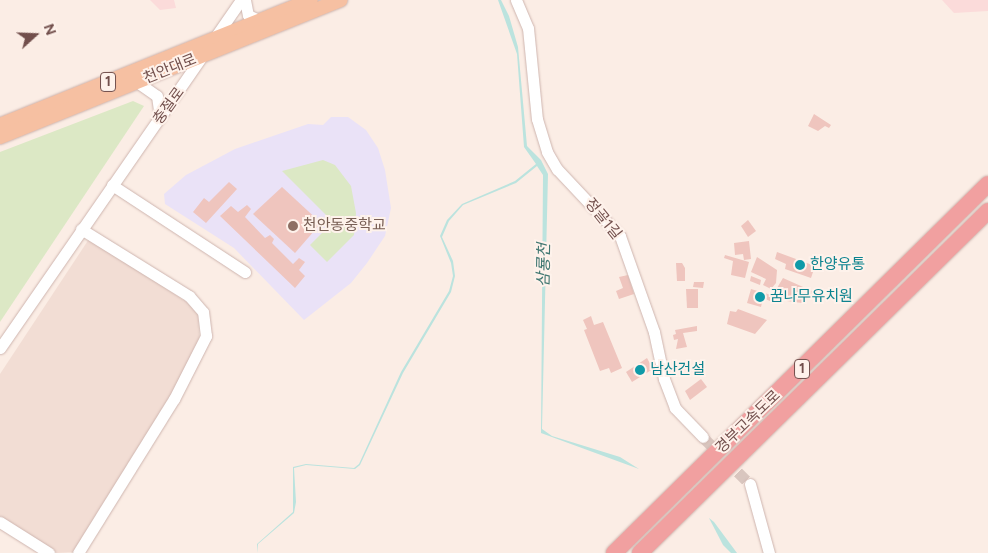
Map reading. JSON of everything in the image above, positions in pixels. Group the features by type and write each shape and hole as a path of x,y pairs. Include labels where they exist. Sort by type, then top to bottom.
{"highway":[{"name":"경부고속도로","path":"614,553 988,184"},
{"name":"경부고속도로","path":"640,553 988,211"},
{"path":"652,553 832,365"}],"main road":[{"name":"천안대로","path":"0,125 311,0"},
{"name":"천안대로","path":"0,137 340,0"}],"street":[{"name":"충절로","path":"0,348 81,229 205,55 241,0"},
{"path":"245,0 248,15 261,20"},
{"name":"정골1길","path":"516,0 528,28 537,119 546,152 557,169 620,236 654,332 664,379 675,408 703,437"},
{"path":"137,82 157,96 160,118"},
{"path":"112,186 245,272"},
{"path":"78,553 174,399 206,336 203,312 189,296 81,229"},
{"path":"750,484 769,553"},
{"path":"0,522 49,553"}],"shaded area":[{"path":"150,0 174,0 176,8 160,10"},
{"path":"942,0 988,0 988,11 954,13"},
{"name":"천안동중학교","path":"331,117 348,117 366,130 378,148 385,170 391,208 385,236 367,263 351,283 304,320 234,248 165,204 164,194 186,175 235,149 308,124 323,125"},
{"path":"89,239 188,303 198,314 200,352 76,552 57,553 0,516 0,374"}],"green space":[{"path":"133,101 144,106 0,322 0,152"},
{"path":"323,160 335,165 351,186 356,213 354,235 327,262 310,245 333,222 282,171"}],"water":[{"name":"삼룡천","path":"498,0 501,0 509,16 518,47 527,146 541,160 548,174 542,429 552,436 620,457 639,469 541,433 543,175 537,166 516,183 463,205 449,221 442,237 453,261 455,276 451,292 403,373 360,465 355,469 306,465 294,468 296,502 294,513 258,544 257,553 257,544 293,512 293,467 306,464 354,468 359,464 401,372 449,291 453,276 451,263 440,236 447,220 462,204 515,181 536,164 524,147 517,54"},
{"path":"709,518 737,553 731,553 723,545"}],"building":[{"path":"814,114 831,125 829,128 825,126 818,131 808,126"},
{"path":"229,182 237,189 206,223 193,212 204,198 209,202"},
{"path":"282,187 321,223 295,253 253,214"},
{"path":"247,205 251,209 245,217 265,238 270,235 274,239 272,243 293,264 299,258 305,262 299,270 305,276 295,288 220,216 231,206 238,212"},
{"path":"748,220 756,231 748,237 741,226"},
{"path":"749,241 751,259 744,260 743,254 735,255 734,243"},
{"name":"한양유통","path":"777,252 815,266 811,278 785,269 786,264 775,259"},
{"path":"725,255 749,262 745,278 731,275 733,261 724,258"},
{"path":"757,257 777,270 776,283 771,289 763,285 766,279 751,272"},
{"path":"676,263 682,263 685,268 685,281 677,281"},
{"path":"628,275 634,294 619,299 616,291 623,288 619,277"},
{"path":"751,276 761,280 760,285 750,281"},
{"path":"783,278 812,291 810,298 805,296 802,303 779,300 783,292 777,288"},
{"path":"694,282 704,282 703,288 693,287"},
{"path":"686,289 698,289 698,308 687,308"},
{"name":"꿈나무유치원","path":"751,289 771,295 770,301 763,298 761,307 747,303"},
{"path":"738,309 767,320 755,334 727,324 730,311 736,312"},
{"path":"591,316 594,325 603,322 622,368 611,373 609,368 600,371 584,330 587,329 583,320"},
{"path":"697,326 697,331 683,333 687,347 676,349 678,339 674,340 675,330"},
{"name":"남산건설","path":"647,358 653,369 632,382 626,372"},
{"path":"701,379 707,387 690,400 685,391"}],"tunnel":[{"path":"703,437 750,484"}],"place":[{"name":"천안동중학교","path":"293,226"},
{"name":"한양유통","path":"800,265"},
{"name":"꿈나무유치원","path":"760,297"},
{"name":"남산건설","path":"640,370"}]}
